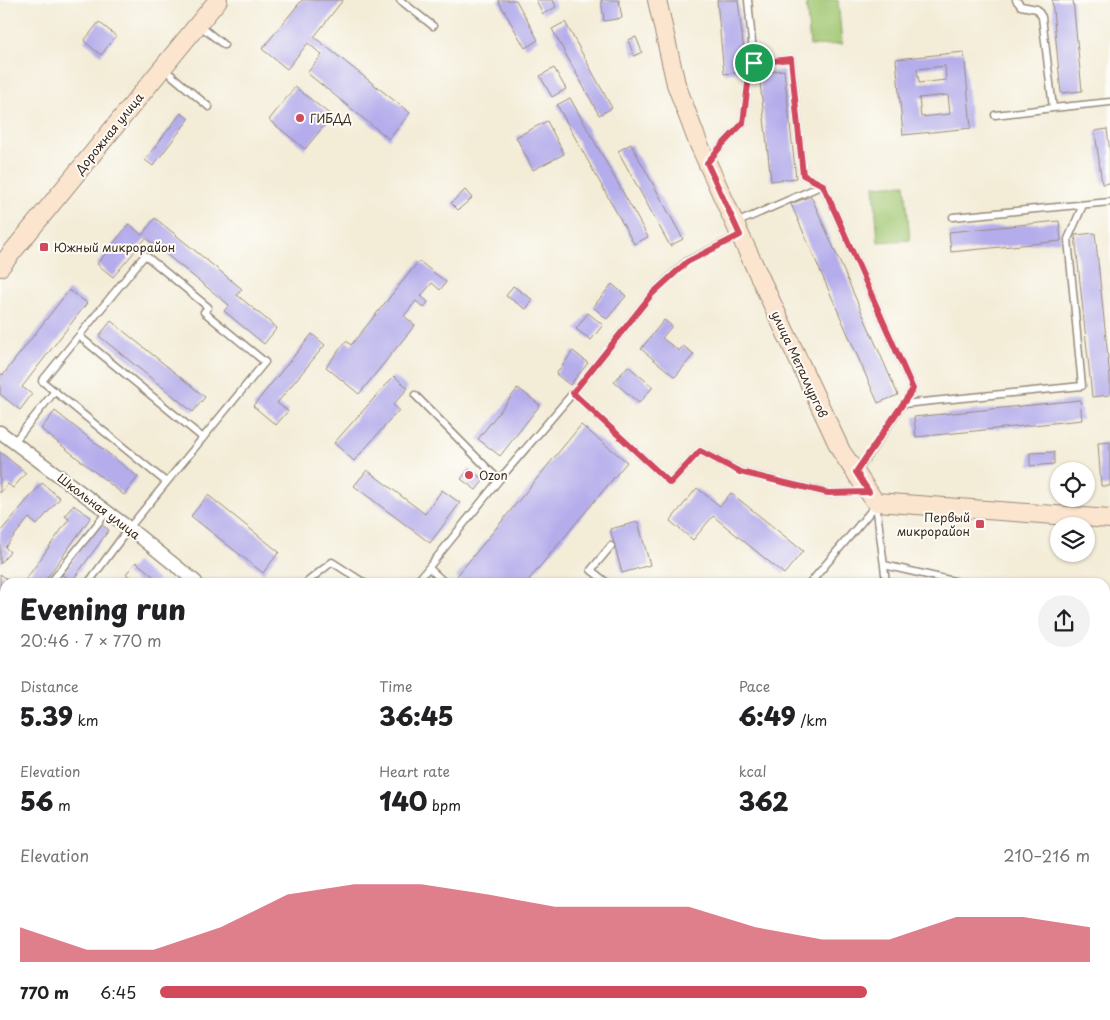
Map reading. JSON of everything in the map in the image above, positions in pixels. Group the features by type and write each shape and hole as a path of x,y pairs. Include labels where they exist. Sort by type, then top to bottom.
{"street":[{"name":"Дорожная улица","path":"0,267 218,0"},
{"name":"улица Металлургов","path":"658,0 676,84 697,140 841,451 874,500"},
{"name":"Школьная улица","path":"0,432 129,528 191,578"},
{"path":"874,500 1110,519"}],"lane":[{"path":"400,0 433,26"},
{"path":"707,163 743,123 748,84 754,63 748,0"},
{"path":"1016,0 1021,6 1037,9 1042,17 1053,108"},
{"path":"198,25 224,44"},
{"path":"754,63 791,59 803,175 823,185 913,389 856,472"},
{"path":"163,68 209,107"},
{"path":"995,115 1110,102"},
{"path":"420,578 652,294 687,262 737,229 823,185"},
{"path":"953,217 1110,202"},
{"path":"903,404 1082,386 1068,239 1082,205"},
{"path":"92,578 129,528 265,362 204,312 208,307 145,255 42,381 166,482"},
{"path":"79,336 203,438"},
{"path":"14,442 55,392"},
{"path":"573,393 670,483 700,451 740,472 828,493 874,500"},
{"path":"415,395 499,480"},
{"path":"874,500 886,578"},
{"path":"814,578 874,500"},
{"path":"53,578 107,512"},
{"path":"601,578 591,570 611,546"},
{"path":"312,578 332,562 357,578"},
{"path":"884,565 941,578"},
{"path":"429,568 440,578"}],"green space":[{"path":"806,0 838,0 842,44 810,46"},
{"path":"905,184 910,240 878,242 874,186"}],"building":[{"path":"302,0 343,0 314,37 410,113 389,139 307,73 322,55 308,43 287,69 262,49"},
{"path":"498,0 516,0 538,40 525,48"},
{"path":"536,0 553,0 556,7 543,14"},
{"path":"601,0 619,0 622,18 604,21"},
{"path":"717,0 738,0 746,71 724,74"},
{"path":"1052,0 1073,0 1082,91 1061,93"},
{"path":"99,22 116,36 101,55 84,41"},
{"path":"565,22 612,108 599,115 552,29"},
{"path":"636,37 642,52 634,56 628,40"},
{"path":"964,52 971,128 903,135 896,59","holes":["945,66 946,80 919,83 917,69","948,95 950,114 921,117 919,98"]},
{"path":"554,68 566,89 552,97 540,76"},
{"path":"784,70 796,178 771,181 759,73"},
{"name":"ГИБДД","path":"295,87 332,116 305,149 269,120"},
{"path":"570,98 648,237 634,244 557,105"},
{"path":"181,113 189,119 153,166 145,160"},
{"path":"547,121 564,154 533,170 516,137"},
{"path":"1107,129 1110,153 1110,183 1102,184 1095,131"},
{"path":"631,144 683,239 670,246 618,151"},
{"path":"465,190 472,198 458,210 451,203"},
{"path":"811,196 898,395 878,403 791,204"},
{"path":"155,218 242,289 237,295 277,328 264,344 224,311 229,305 146,238 113,277 97,264 129,224 142,235"},
{"path":"1059,221 1061,241 951,252 949,232"},
{"path":"1095,233 1110,377 1110,395 1092,397 1075,235"},
{"path":"419,261 446,282 440,290 432,283 421,296 428,302 424,308 416,301 404,316 415,325 359,394 326,367 346,341 351,345"},
{"path":"612,284 626,296 607,319 593,307"},
{"path":"513,286 533,300 526,309 506,296"},
{"path":"69,290 87,303 22,387 32,394 20,410 0,394 0,373 3,375"},
{"path":"588,313 603,325 591,340 576,329"},
{"path":"664,320 672,326 662,338 679,351 683,346 694,354 675,377 641,349"},
{"path":"111,321 205,397 193,412 99,336"},
{"path":"312,334 325,345 277,403 288,411 276,425 253,406"},
{"path":"573,351 588,363 570,385 556,374"},
{"path":"628,366 653,387 639,403 614,382"},
{"path":"394,376 408,388 393,405 399,410 354,461 334,443"},
{"path":"518,388 540,405 500,456 478,439"},
{"path":"1080,400 1082,420 916,437 914,417"},
{"path":"55,411 138,477 124,495 41,429"},
{"path":"581,425 627,462 530,578 456,577"},
{"path":"1110,442 1110,486 1101,486 1098,443"},
{"path":"0,452 26,473 13,488 8,484 0,493"},
{"path":"1054,452 1054,462 1050,462 1050,464 1030,466 1030,453"},
{"path":"469,469 484,480 476,490 461,479"},
{"path":"367,470 425,514 442,490 460,503 430,543 354,486"},
{"path":"42,483 60,498 37,525 29,518 5,547 10,552 0,564 0,532"},
{"path":"697,488 720,506 731,493 803,551 784,574 713,516 693,540 670,521"},
{"path":"208,495 279,552 263,573 191,516"},
{"path":"73,505 91,517 47,578 27,578 69,519 65,516"},
{"path":"638,522 650,565 622,573 610,529"},
{"path":"99,523 109,530 74,578 67,578 62,575"},
{"path":"136,562 156,578 132,578 126,574"}],"place":[{"name":"ГИБДД","path":"300,118"},
{"name":"Южный микрорайон","path":"44,247"},
{"name":"Ozon","path":"469,475"},
{"name":"Первый микрорайон","path":"980,524"}],"route":[{"path":"791,59 803,175 823,185 913,389 856,472 869,492 828,493 740,472 700,451 670,483 573,393 652,294 687,262 740,235 707,163 743,123 748,84 754,63 791,59"}]}
